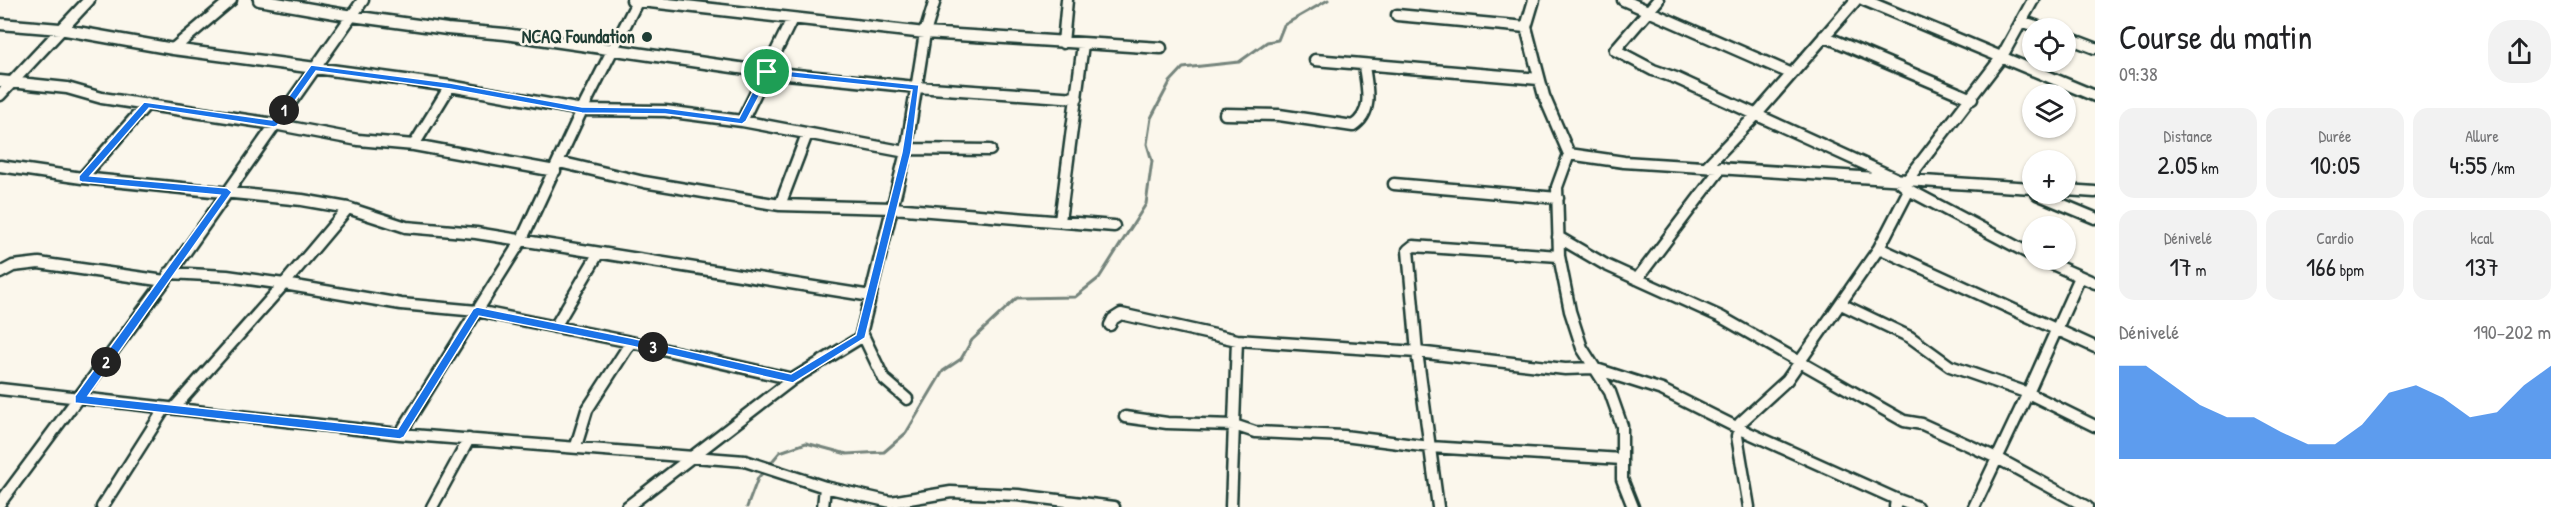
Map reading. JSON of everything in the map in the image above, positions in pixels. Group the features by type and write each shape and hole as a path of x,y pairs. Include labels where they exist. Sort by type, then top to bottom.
{"street":[{"path":"0,95 89,0"},
{"path":"173,49 231,0"},
{"path":"259,0 352,16 447,29 505,34 767,72 916,87 1077,98"},
{"path":"0,503 79,400 363,0"},
{"path":"400,434 520,241 636,0 925,33 1161,48"},
{"path":"627,507 793,379 857,341 862,333 907,150 925,33 935,0"},
{"path":"1063,43 1067,0"},
{"path":"1534,0 1526,27 1544,96 1569,154 1559,180 1559,256 1572,317 1582,348 1610,392 1622,426 1622,478 1633,507"},
{"path":"1623,0 1790,73"},
{"path":"1658,0 1615,50 1653,70 1676,78 1909,184 1989,234 2022,250"},
{"path":"1707,166 1756,115 1790,73 1856,0"},
{"path":"1864,0 2095,96"},
{"path":"1749,507 1738,428 1740,423 1780,388 1841,304 1879,248 1909,184 2001,58 2033,0"},
{"path":"1397,15 1526,27"},
{"path":"742,121 792,19"},
{"path":"0,24 60,29 173,49 450,86 582,110 665,111 742,121 907,150 990,150"},
{"path":"1824,36 1972,99"},
{"path":"2076,41 2095,48"},
{"path":"1060,221 1083,44"},
{"path":"1315,60 1539,79"},
{"path":"1225,114 1279,115 1353,126 1360,123 1368,109 1365,66"},
{"path":"0,81 67,88 102,98 274,124 358,140 414,145 557,166 780,205 893,208 1114,226"},
{"path":"414,145 450,86"},
{"path":"82,178 147,104"},
{"path":"780,205 807,134"},
{"path":"1569,154 1624,162 1895,178"},
{"path":"0,166 82,178 302,200 348,208 406,227 476,233 598,255 871,296"},
{"path":"1637,279 1722,167"},
{"path":"1394,184 1558,198"},
{"path":"1909,184 2022,187"},
{"path":"2076,191 2095,192"},
{"path":"2061,204 2095,218"},
{"path":"102,507 170,408 284,284 348,208"},
{"path":"1558,237 1606,265 1721,317 1904,421 1922,424 1999,459 2087,507"},
{"path":"1438,507 1417,352 1408,250 1410,247 1559,256"},
{"path":"1879,248 2095,347"},
{"path":"555,327 598,255"},
{"path":"0,273 13,266 39,263 167,277 227,276 402,304 477,311 631,342 793,379"},
{"path":"2065,270 2095,283"},
{"path":"1974,507 1999,459 2080,277"},
{"path":"1841,304 1910,337 1950,366 2028,393 2095,426"},
{"path":"1110,325 1113,319 1121,314 1237,340 1417,352 1565,369 1593,368 1662,390 1895,503 1917,507"},
{"path":"862,333 883,380 893,391 907,399"},
{"path":"1231,507 1237,340"},
{"path":"576,446 587,410 631,342"},
{"path":"0,389 79,400 400,434 576,446 754,463 825,487 891,502 958,492 1018,495 1114,507"},
{"path":"1125,417 1167,423 1234,424 1256,432 1344,436 1430,447 1622,459"},
{"path":"432,507 469,439"},
{"path":"823,507 825,487"}],"waterway":[{"path":"769,465 780,452 806,443 847,454 884,452 906,433 943,371 961,359 972,340 1017,298 1075,297 1099,278 1146,204 1152,161 1147,144 1151,118 1170,82 1183,68 1239,62 1267,42 1278,40 1284,25 1328,0"},
{"path":"747,507 758,478 765,470"}],"place":[{"name":"NCAQ Foundation","path":"647,37"}],"route":[{"path":"314,68 450,86 582,110 665,111 742,121 767,72 916,87 906,152 860,338 793,379 631,342 477,311 400,434 174,408 79,400 227,192 82,178 147,104 274,124 314,68"}]}
